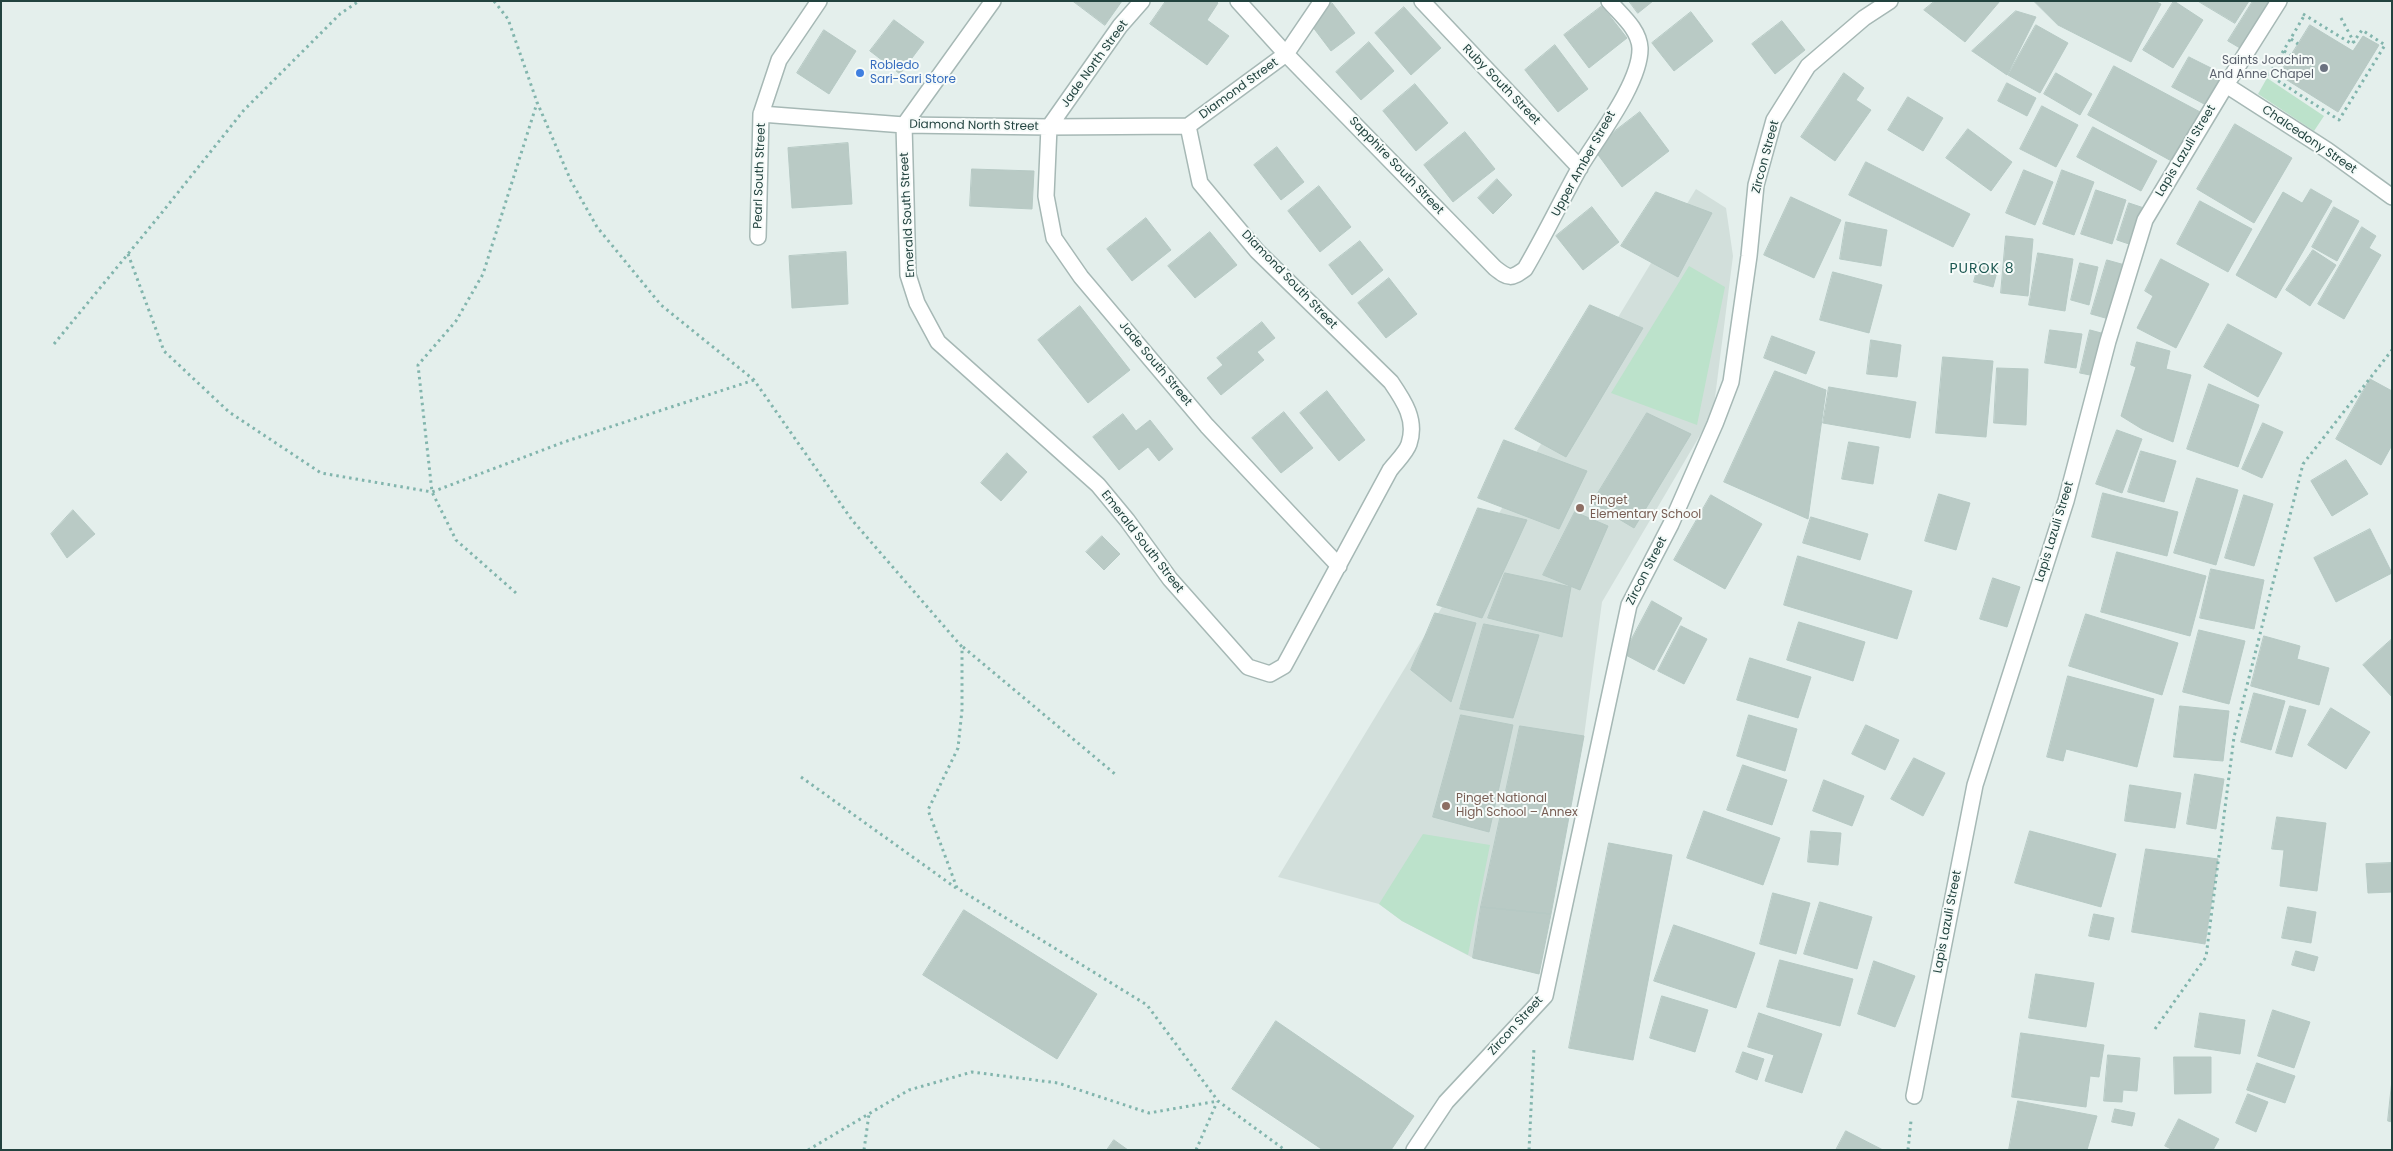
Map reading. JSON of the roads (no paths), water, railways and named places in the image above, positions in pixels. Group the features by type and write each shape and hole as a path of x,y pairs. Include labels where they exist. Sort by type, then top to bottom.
{"street":[{"name":"Pearl South Street","path":"758,237 762,114 779,60 819,1"},
{"path":"904,124 993,1"},
{"name":"Jade North Street","path":"1050,128 1120,26 1142,1"},
{"name":"Sapphire South Street","path":"1238,1 1286,54 1495,268 1506,276"},
{"name":"Diamond Street","path":"1188,126 1286,54 1322,1"},
{"name":"Ruby South Street","path":"1422,1 1580,168"},
{"name":"Upper Amber Street","path":"1506,276 1515,276 1526,269 1580,168 1635,77 1640,49 1637,36 1630,24 1609,1"},
{"name":"Zircon Street","path":"1414,1150 1446,1102 1544,996 1629,605 1671,524 1715,424 1731,382 1749,256 1756,185 1774,120 1808,66 1864,18 1890,1"},
{"name":"Lapis Lazuli Street","path":"1914,1096 1975,785 2066,500 2108,341 2145,220 2279,1"},
{"name":"Chalcedony Street","path":"2226,85 2327,150 2392,197"},
{"name":"Diamond North Street","path":"762,114 904,124 1050,128 1188,126"},
{"name":"Emerald South Street","path":"904,124 908,275 917,303 938,342 1098,485 1127,520 1170,579 1248,667 1270,674 1284,666 1390,470 1409,445 1412,421"},
{"name":"Diamond South Street","path":"1188,126 1200,183 1257,251 1391,382 1405,403 1412,421"},
{"name":"Jade South Street","path":"1050,128 1046,196 1054,238 1081,277 1207,426 1339,566"}],"place":[{"name":"Saints Joachim And Anne Chapel","path":"2324,68"},
{"name":"Robledo Sari-Sari Store","path":"860,73"},
{"name":"Pinget Elementary School","path":"1580,508"},
{"name":"Pinget National High School – Annex","path":"1446,806"}],"district":[{"name":"PUROK 8","path":"1982,269"}]}
